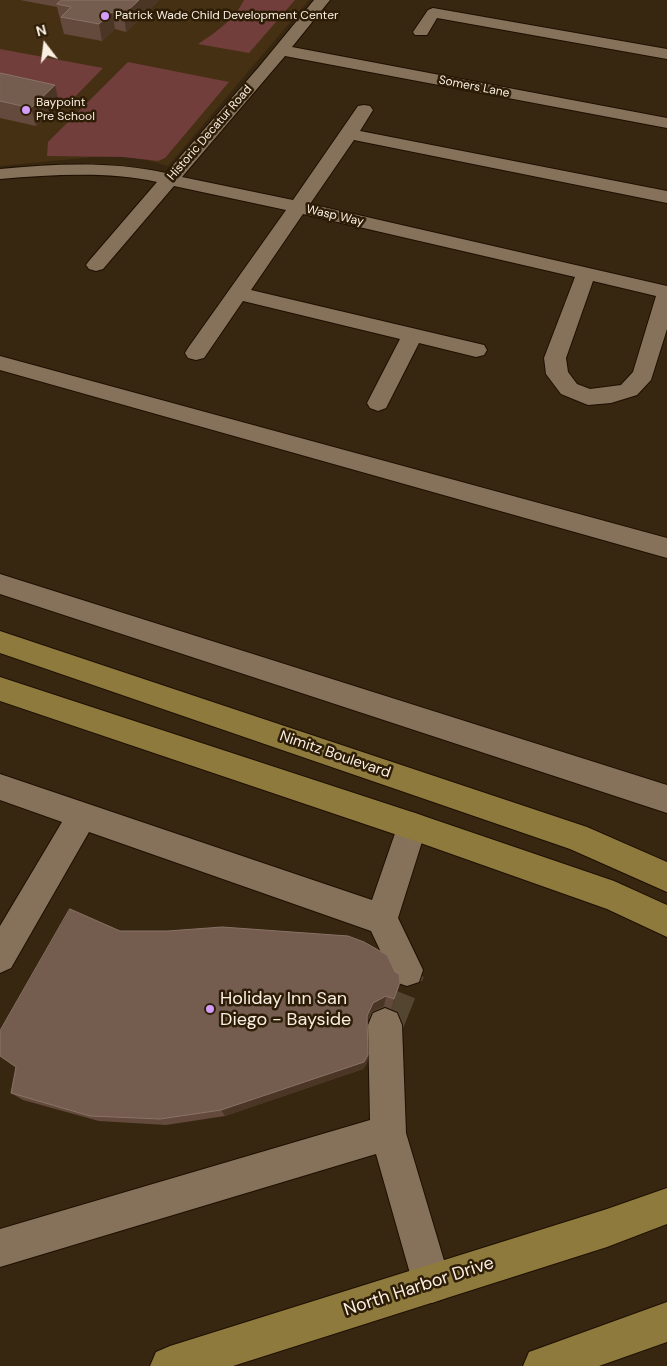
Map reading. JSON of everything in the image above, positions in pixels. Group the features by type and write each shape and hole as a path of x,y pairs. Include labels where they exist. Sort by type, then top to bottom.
{"main road":[{"name":"Nimitz Boulevard","path":"0,642 576,837 667,877"},
{"path":"0,689 412,826 614,896 667,921"},
{"path":"576,837 667,859"},
{"name":"North Harbor Drive","path":"170,1366 607,1228 667,1206"},
{"path":"544,1366 667,1322"}],"street":[{"name":"Historic Decatur Road","path":"96,265 322,0"},
{"path":"421,32 438,6 667,54"},
{"name":"Somers Lane","path":"281,50 667,123"},
{"path":"196,353 364,110"},
{"path":"349,134 667,197"},
{"name":"Wasp Way","path":"0,174 51,170 106,170 169,179 667,292"},
{"path":"586,273 555,358 557,374 569,389 588,397 611,395 629,390 643,375 667,292"},
{"path":"238,293 476,350"},
{"path":"378,404 412,335"},
{"path":"0,364 667,548"},
{"path":"0,584 667,799"},
{"path":"0,788 382,919"},
{"path":"0,957 82,816"},
{"path":"407,970 382,919 412,826"},
{"path":"385,1025 388,1133 432,1284"},
{"path":"0,1248 388,1133"}],"shaded area":[{"path":"0,0 309,0 168,166 125,154 0,166"},
{"path":"244,0 295,0 249,53 198,44 230,20"},
{"path":"0,49 103,68 68,104 0,90"},
{"path":"128,62 229,82 165,158 158,161 123,157 47,156 48,142"}],"building":[{"path":"62,0 139,0 124,14 112,12 99,24 61,17 71,7 57,4"},
{"path":"0,73 55,85 31,108 0,101"},
{"name":"Holiday Inn San Diego - Bayside","path":"70,909 120,931 168,931 222,927 348,936 364,942 387,955 395,972 399,974 400,982 394,999 386,996 373,1003 367,1016 368,1055 364,1062 221,1110 160,1119 90,1116 11,1093 16,1067 0,1056 0,1031"}],"tunnel":[{"path":"385,1025 407,970"}],"place":[{"name":"Patrick Wade Child Development Center","path":"105,16"},
{"name":"Baypoint Pre School","path":"26,110"},
{"name":"Holiday Inn San Diego - Bayside","path":"210,1009"}]}
